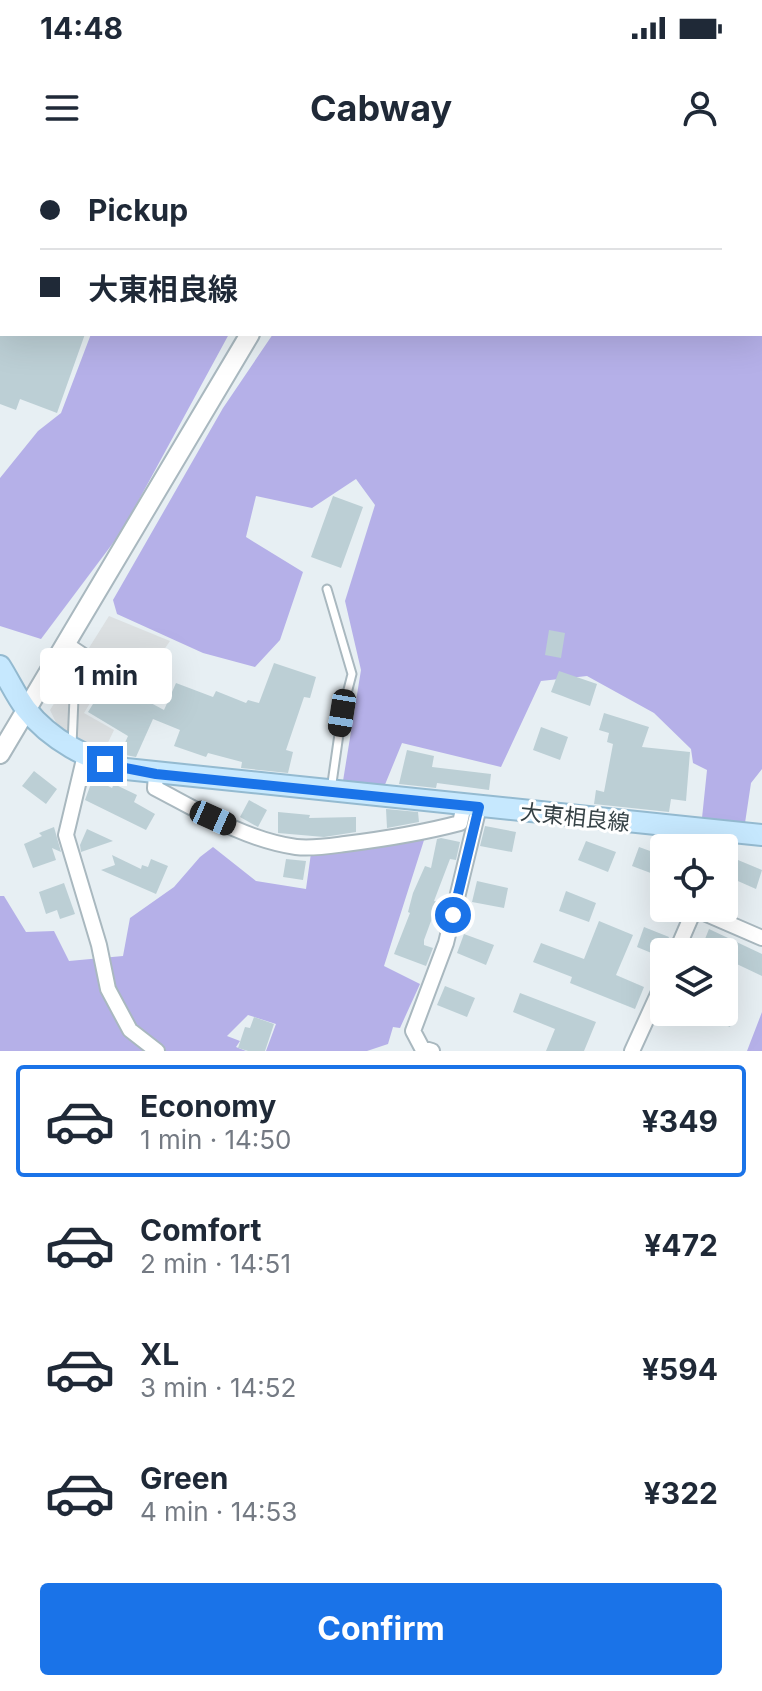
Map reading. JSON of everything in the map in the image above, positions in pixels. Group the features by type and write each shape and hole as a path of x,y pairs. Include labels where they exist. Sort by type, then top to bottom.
{"main road":[{"name":"大東相良線","path":"0,666 26,709 41,724 78,751 105,764 156,774 471,806 681,834"},
{"name":"大東相良線","path":"738,837 762,835"}],"street":[{"path":"0,754 249,336"},
{"path":"78,751 66,835 99,945 108,989 130,1030 157,1051"},
{"path":"156,774 155,788 166,794 250,834 297,847 404,837 460,823 471,806"},
{"path":"432,1051 422,1048 413,1031 446,943 471,806"},
{"path":"726,922 762,938"},
{"path":"632,1051 650,1012"}],"lane":[{"path":"327,589 352,674 342,713 331,792"},
{"path":"67,641 96,660 74,698 78,751"}],"shaded area":[{"path":"90,336 228,336 122,531 41,639 0,626 0,478 38,431 61,413"},
{"path":"272,336 762,336 762,769 751,783 745,823 702,818 707,770 693,763 691,749 654,713 587,676 541,681 501,767 402,743 384,787 343,781 361,670 345,601 375,505 356,479 312,508 256,496 246,537 303,572 280,640 255,667 203,653 117,614 113,600 223,408"},
{"path":"109,616 170,641 138,687 109,672 84,713 114,730 104,751 61,733 50,710"},
{"path":"425,837 384,966 420,984 400,1028 393,1027 388,1044 367,1051 266,1051 276,1024 248,1015 227,1036 240,1041 236,1047 246,1051 0,1051 0,896 4,896 26,932 54,931 69,961 123,956 130,918 174,887 213,847 256,881 306,889 311,853"},
{"path":"762,1012 762,1051 747,1051"}],"building":[{"path":"0,336 84,336 57,413 20,399 16,410 0,404"},
{"path":"333,496 363,507 341,568 311,557"},
{"path":"549,630 565,633 561,658 545,655"},
{"path":"274,663 316,677 310,698 304,697 286,750 293,752 288,773 241,768 242,762 208,753 206,757 174,746 180,730 153,719 136,757 120,754 128,736 88,712 111,675 136,690 134,694 164,710 176,683 213,697 216,691 246,703 248,700 259,703"},
{"path":"559,671 597,684 590,706 551,692"},
{"path":"604,713 649,727 642,747 690,752 686,801 671,799 669,812 594,804 596,790 604,792 613,744 607,742 609,733 599,730"},
{"path":"541,727 568,737 560,760 533,750"},
{"path":"407,750 434,756 432,767 491,774 489,790 437,783 436,788 399,784"},
{"path":"34,771 57,789 46,804 22,786"},
{"path":"93,778 112,788 114,784 137,795 134,802 155,814 146,830 85,800"},
{"path":"249,800 267,810 258,827 240,817"},
{"path":"386,809 418,812 419,822 387,828"},
{"path":"278,812 310,815 309,818 356,817 356,832 324,837 278,833"},
{"path":"485,826 516,832 512,852 480,846"},
{"path":"54,827 61,852 52,848 56,860 33,868 24,844"},
{"path":"87,829 113,841 81,852 80,845"},
{"path":"437,839 460,842 456,860 450,859 434,901 438,902 424,940 424,945 433,948 426,966 394,954 410,913 413,893 425,866 431,868"},
{"path":"586,841 616,852 608,872 578,860"},
{"path":"639,847 650,851 650,873 632,866"},
{"path":"112,855 141,869 142,865 148,867 151,859 168,866 156,894 101,870 115,865"},
{"path":"286,859 306,861 303,880 283,877"},
{"path":"738,860 762,870 756,889 738,881"},
{"path":"477,881 508,888 504,908 472,902"},
{"path":"64,883 75,914 60,919 57,910 46,914 39,892"},
{"path":"566,891 596,903 589,922 559,911"},
{"path":"599,921 633,935 616,975 644,987 635,1009 570,983 572,977 533,962 541,943 584,959"},
{"path":"644,927 669,937 650,938 650,952 637,947"},
{"path":"709,929 728,938 705,938"},
{"path":"464,934 494,945 486,965 457,953"},
{"path":"738,943 762,954 762,976 738,965"},
{"path":"445,986 475,998 467,1017 437,1005"},
{"path":"520,993 596,1022 584,1051 546,1051 555,1029 513,1012"},
{"path":"254,1017 274,1024 265,1051 238,1048 245,1027 250,1028"}],"route":[{"path":"105,764 156,774 479,807 453,915"}]}
